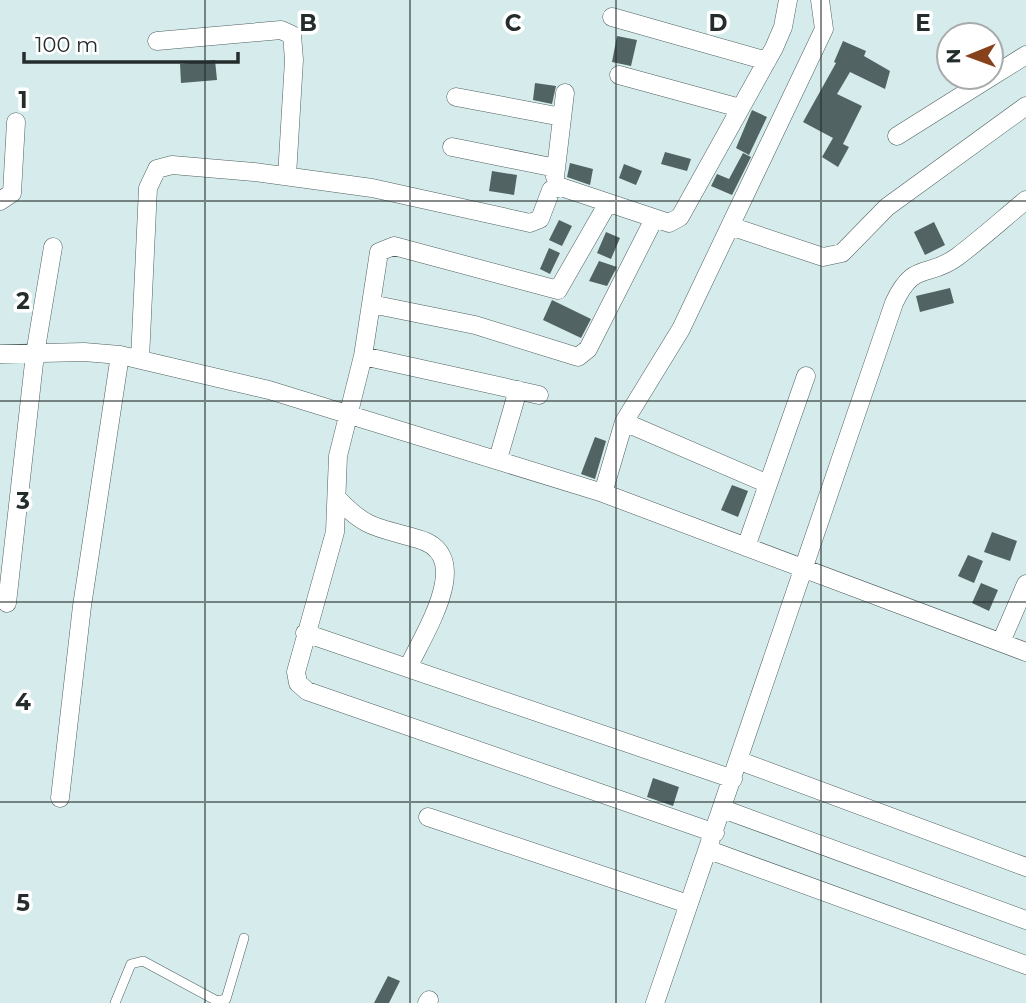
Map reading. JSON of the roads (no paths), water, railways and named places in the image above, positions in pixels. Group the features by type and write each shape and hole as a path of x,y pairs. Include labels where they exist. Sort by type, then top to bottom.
{"street":[{"path":"553,188 565,188 669,223 680,217 767,61 783,27 788,0"},
{"path":"603,493 624,422 681,330 824,29 820,0"},
{"path":"612,17 767,61"},
{"path":"157,41 281,30 292,36 294,60 287,176"},
{"path":"1005,68 1026,55"},
{"path":"619,75 740,108"},
{"path":"897,136 969,91"},
{"path":"140,359 148,188 157,169 172,165 287,176 372,188 530,223 540,219 553,188 565,93"},
{"path":"456,97 562,117"},
{"path":"730,226 823,257 842,253 887,207 1026,106"},
{"path":"0,201 7,200 12,194 16,122"},
{"path":"452,147 556,168"},
{"path":"655,1003 902,285 915,273 956,258 1026,200"},
{"path":"608,203 558,290 388,247 379,252 363,356 351,415 338,456 335,532 305,633 296,677 300,686 307,691 715,833"},
{"path":"371,303 475,325 578,357 588,349 654,219"},
{"path":"7,603 35,354 53,247"},
{"path":"0,354 120,355 224,378 498,458 603,493 1026,652"},
{"path":"60,798 82,606 120,355"},
{"path":"363,356 539,395"},
{"path":"746,547 806,376"},
{"path":"498,458 518,390"},
{"path":"624,422 768,484"},
{"path":"338,499 363,523 421,539 431,544 444,559 447,568 443,590 408,668"},
{"path":"1001,642 1026,584"},
{"path":"305,633 733,779"},
{"path":"740,761 1026,867"},
{"path":"723,809 1026,920"},
{"path":"428,817 688,904"},
{"path":"709,850 1025,962"}],"lane":[{"path":"115,1003 131,964 143,961 217,1001 226,999 244,938"}]}
